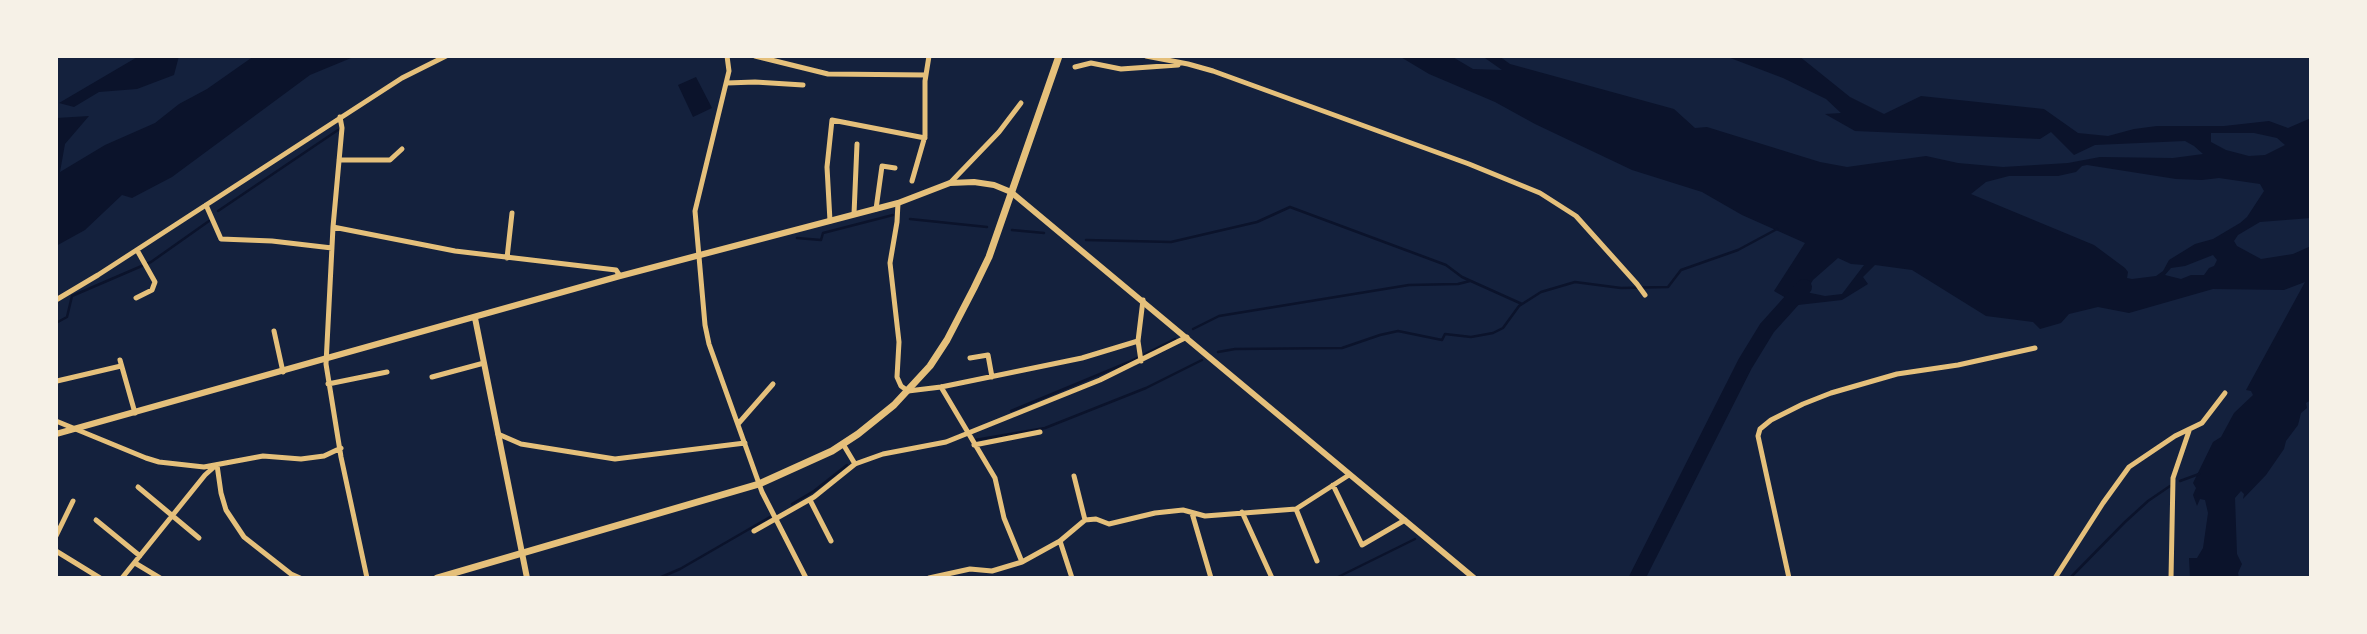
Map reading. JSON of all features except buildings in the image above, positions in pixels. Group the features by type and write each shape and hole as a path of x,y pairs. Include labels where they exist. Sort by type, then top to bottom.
{"main road":[{"path":"437,578 759,484 800,467 843,444 875,421 908,391 930,366 969,299 989,257 1059,56"}],"street":[{"path":"56,300 402,78 446,56"},
{"path":"727,56 729,71 695,211 705,325 709,344 759,484 806,578"},
{"path":"755,56 828,74 926,75"},
{"path":"912,181 925,138 929,56"},
{"path":"1146,56 1188,64 1407,141 1541,193 1576,215 1645,295"},
{"path":"1075,67 1091,62 1121,69 1188,64"},
{"path":"726,83 803,85"},
{"path":"950,183 999,132 1021,103"},
{"path":"340,117 342,128 332,227 326,360 341,457 367,578"},
{"path":"830,221 827,167 832,120 925,138"},
{"path":"854,215 857,144"},
{"path":"339,160 390,160 402,149"},
{"path":"876,209 882,166 895,168"},
{"path":"56,435 620,276 898,203 950,183 974,181 994,184 1011,192 1471,577"},
{"path":"898,203 890,262 899,342 897,377 901,386 908,391 941,387 1082,358 1138,341"},
{"path":"205,205 221,239 272,241 332,248"},
{"path":"507,258 512,213"},
{"path":"332,227 443,249 617,270 620,276"},
{"path":"136,298 152,290 155,282 137,250"},
{"path":"1140,358 1138,341 1143,300"},
{"path":"475,318 527,578"},
{"path":"274,331 283,372"},
{"path":"754,531 810,500 855,464 883,454 946,442 1100,380 1186,337"},
{"path":"1789,578 1758,436 1760,429 1771,420 1802,404 1831,393 1897,374 1958,365 2035,348"},
{"path":"970,358 988,355 992,377"},
{"path":"57,381 120,363 135,413"},
{"path":"432,377 484,363"},
{"path":"328,384 387,372"},
{"path":"738,425 774,384"},
{"path":"941,387 995,478 1004,518 1022,562"},
{"path":"2055,578 2129,467 2175,436 2202,423 2225,393"},
{"path":"56,421 72,430 159,462 204,467 263,456 300,459 324,456 341,448"},
{"path":"2171,578 2174,478 2189,430"},
{"path":"974,444 1040,432"},
{"path":"498,434 521,444 615,459 745,443"},
{"path":"843,444 855,464"},
{"path":"122,578 205,475 217,465"},
{"path":"217,465 220,493 226,510 244,537 290,574 300,578"},
{"path":"929,578 970,569 992,570 1022,562 1060,541 1085,520 1096,519 1109,524 1155,513 1183,510 1205,516 1296,509 1349,475"},
{"path":"1074,477 1085,520"},
{"path":"1333,485 1362,545 1405,520"},
{"path":"138,488 200,538"},
{"path":"810,500 831,541"},
{"path":"56,536 73,501"},
{"path":"1296,509 1317,561"},
{"path":"1242,512 1272,578"},
{"path":"1192,513 1211,578"},
{"path":"96,520 140,556"},
{"path":"1060,541 1072,578"},
{"path":"56,551 100,578"},
{"path":"135,562 160,578"}],"water":[{"path":"139,56 179,56 174,75 137,89 99,92 74,107 59,103"},
{"path":"254,56 356,56 310,75 172,177 132,198 122,195 85,230 56,246 56,118 89,116 65,144 60,172 105,145 155,123 179,104 207,89"},
{"path":"1399,56 1451,56 1473,69 1502,70 1482,56 1499,56 1510,64 1674,109 1695,128 1707,127 1820,162 1847,167 1926,156 1958,163 2003,167 2068,163 2100,157 2173,158 2203,154 2185,141 2095,145 2074,155 2051,132 2040,139 1855,131 1825,114 1841,113 1826,99 1783,78 1725,56 1799,56 1850,97 1884,114 1921,96 2044,109 2078,133 2108,136 2157,126 2224,126 2269,121 2288,128 2311,118 2311,218 2260,222 2238,235 2234,241 2237,246 2261,259 2293,254 2311,246 2311,400 2306,403 2307,408 2301,413 2298,425 2266,475 2243,499 2244,494 2241,491 2235,498 2237,554 2242,564 2239,578 2190,578 2189,558 2197,558 2203,548 2208,513 2205,500 2200,499 2197,506 2193,483 2213,442 2221,437 2234,413 2253,395 2246,390 2305,282 2284,290 2213,289 2129,313 2098,307 2069,314 2061,323 2040,329 2033,322 1986,316 1912,270 1875,265 1863,277 1868,284 1842,300 1798,305 1774,291 1805,243 1742,215 1702,192 1632,170 1495,102 1429,74","holes":["2211,133 2254,133 2277,138 2285,145 2265,155 2249,156 2226,150 2211,142","2082,166 2176,179 2219,178 2260,184 2264,191 2240,223 2213,239 2195,244 2169,260 2163,271 2156,276 2132,279 2127,278 2128,272 2125,268 2094,245 1971,194 1986,182 2009,176 2058,176 2076,172","2213,255 2217,260 2204,275 2191,275 2181,279 2165,275 2171,268 2185,266","1838,258 1851,264 1864,265 1842,294 1825,296 1806,292 1813,280"]},
{"path":"696,77 712,108 693,117 678,85"}],"waterway":[{"path":"218,211 338,130"},
{"path":"1086,240 1171,242 1257,222 1290,207 1446,265 1462,277 1522,304"},
{"path":"797,238 821,240 823,233 893,215"},
{"path":"910,219 987,227"},
{"path":"56,323 67,317 72,296 151,262 209,221"},
{"path":"1218,352 1235,349 1342,348 1398,331 1442,340 1445,334 1471,337 1493,333 1503,328 1519,306 1541,292 1575,282 1621,288 1668,287 1681,270 1738,250 1777,229"},
{"path":"1012,230 1044,233"},
{"path":"1193,329 1219,316 1409,285 1458,284 1470,281"},
{"path":"1637,578 1745,364 1767,328 1804,287"},
{"path":"1011,411 1129,362 1175,339"},
{"path":"975,440 1045,428 1146,388 1202,360"},
{"path":"792,504 814,491 847,465"},
{"path":"2180,481 2199,474"},
{"path":"2070,578 2125,522 2170,486"},
{"path":"659,578 680,569 770,517"},
{"path":"1336,578 1415,539"}]}
